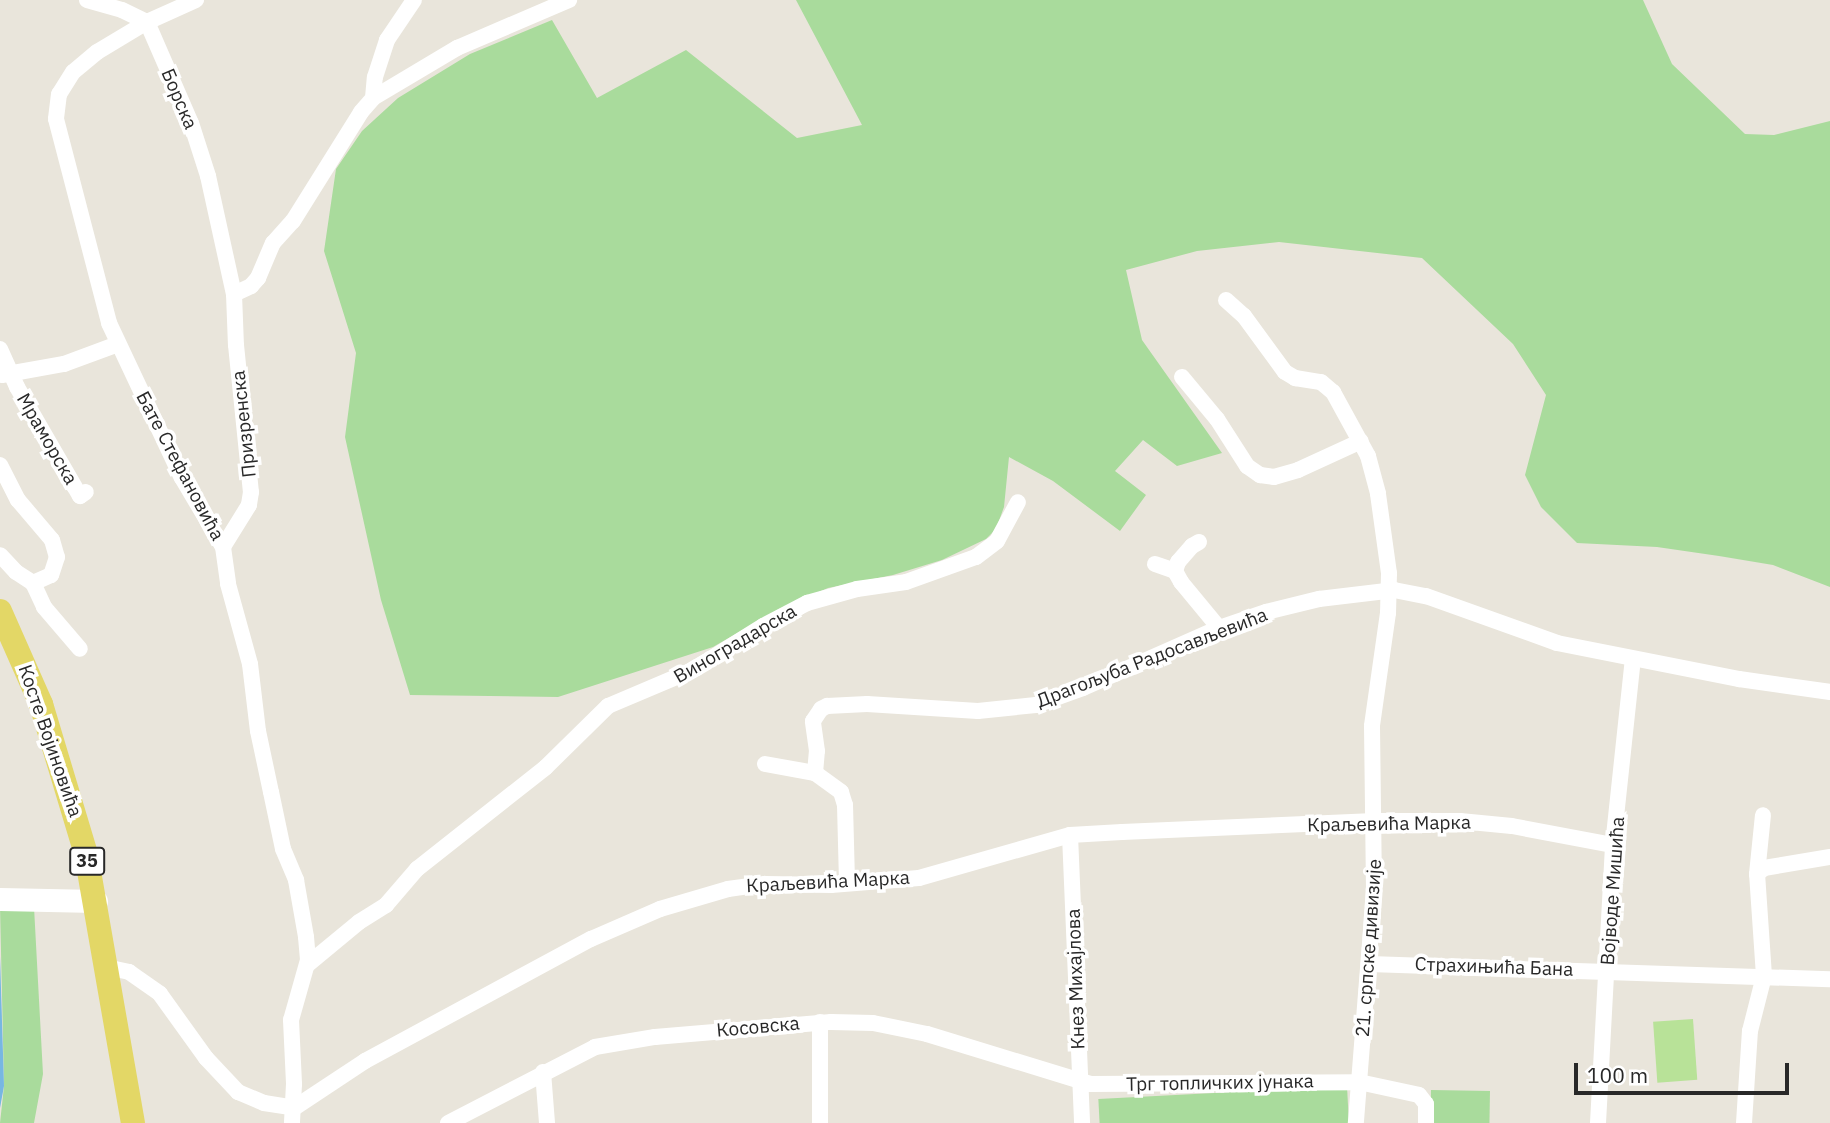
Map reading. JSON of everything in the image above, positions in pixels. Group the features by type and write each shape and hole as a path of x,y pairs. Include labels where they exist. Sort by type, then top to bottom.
{"main road":[{"name":"Косте Војиновића","path":"0,611 48,724 74,810 96,901 133,1123"}],"street":[{"path":"87,0 117,5 147,22"},
{"name":"Бате Стефановића","path":"196,0 147,22 97,52 62,85 56,111 109,323 182,478 223,547 228,584 250,664 258,731 278,828 296,880 306,937 307,965 291,1020 293,1116"},
{"path":"373,98 375,77 387,40 414,0"},
{"path":"234,294 251,286 258,278 273,243 293,221 361,112 373,98 457,48 569,0"},
{"name":"Борска","path":"147,22 191,123 208,176"},
{"name":"Призренска","path":"208,176 234,294 236,345 251,492 248,505 223,547"},
{"name":"21. српске дивизије","path":"1226,300 1244,316 1285,372 1295,378 1321,382 1330,388 1361,441 1378,494 1389,573 1387,629 1371,726 1374,908 1356,1123"},
{"name":"Мраморска","path":"6,375 64,364 118,344"},
{"name":"Мраморска","path":"0,349 6,375 80,496 86,492"},
{"path":"1182,377 1217,419 1247,466 1260,475 1274,477 1298,470 1361,441"},
{"path":"0,465 18,500 57,550 51,575 33,583"},
{"name":"Виноградарска","path":"307,965 359,922 386,905 417,869 546,767 608,706 691,671 763,626 807,603 857,589 906,582 976,557 997,541 1018,502"},
{"path":"1175,571 1185,554 1199,542"},
{"path":"0,555 16,572 33,583 44,607 80,649"},
{"path":"1155,564 1175,571 1219,628"},
{"name":"Драгољуба Радосављевића","path":"815,774 817,751 813,721 821,709 827,706 867,704 978,711 1035,705 1083,688 1219,628 1300,603 1387,590 1403,590 1426,596 1542,639 1633,659 1830,692"},
{"name":"Војводе Мишића","path":"1598,1123 1613,845 1633,659"},
{"path":"765,764 815,774 838,788 844,799 847,883"},
{"path":"1744,1123 1750,1031 1764,976 1757,874 1763,815"},
{"name":"Краљевића Марка","path":"293,1116 365,1060 575,948 641,916 728,888 765,884 847,883 935,875 1070,835 1374,821 1486,822 1613,845"},
{"name":"Кнез Михајлова","path":"1070,835 1083,1123"},
{"path":"1757,874 1764,868 1830,857"},
{"path":"0,899 96,901"},
{"name":"Страхињића Бана","path":"1369,964 1830,979"},
{"path":"106,967 129,972 160,994 211,1064 238,1092 293,1116"},
{"path":"820,1022 820,1123"},
{"name":"Косовска","path":"448,1123 584,1051 620,1041 820,1022 873,1023 908,1030 968,1045 1080,1083"},
{"path":"543,1072 547,1123"},
{"name":"Трг топличких јунака","path":"1080,1083 1359,1082 1419,1095 1426,1104 1426,1123"}],"green space":[{"path":"796,0 1643,0 1672,64 1745,134 1774,135 1830,121 1830,587 1773,565 1657,547 1577,543 1541,507 1525,475 1546,395 1513,344 1422,258 1279,242 1197,251 1126,270 1142,340 1222,453 1177,466 1143,440 1115,471 1146,495 1120,531 1053,481 1009,457 1004,507 996,529 986,539 942,560 893,575 828,588 779,609 713,647 558,697 410,695 381,600 345,437 356,353 324,251 336,169 362,131 398,98 470,54 552,20 597,98 686,50 797,138 862,125"},
{"path":"0,906 34,907 43,1074 34,1123 0,1123 4,1086"},
{"path":"1693,1019 1697,1080 1657,1083 1653,1022"},
{"path":"1347,1086 1349,1123 1100,1123 1098,1099"},
{"path":"1431,1090 1490,1091 1489,1123 1430,1123"}],"water":[{"path":"0,956 4,1086 0,1108"}]}
